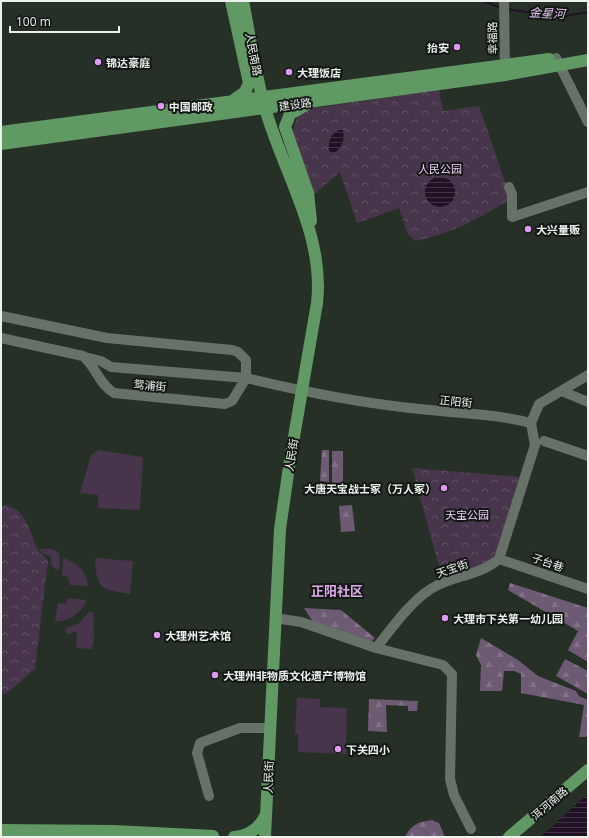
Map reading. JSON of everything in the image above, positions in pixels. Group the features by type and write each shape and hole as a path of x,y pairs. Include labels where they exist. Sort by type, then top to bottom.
{"main road":[{"path":"227,101 243,95 247,90 249,83 231,1"},
{"name":"人民南路","path":"243,1 264,102"},
{"name":"建设路","path":"1,132 227,101 264,102 318,100 505,70 588,54"},
{"name":"建设路","path":"557,61 588,60"},
{"name":"建设路","path":"1,144 264,102 505,70"},
{"path":"315,252 308,193 284,127 288,117 295,109 318,100"},
{"name":"人民街","path":"264,102 305,220 315,252 318,272 318,295 281,522 265,837"},
{"name":"洱河南路","path":"510,837 588,770"},
{"name":"洱河南路","path":"521,837 588,780"},
{"path":"1,830 114,831 182,836 235,837 246,835 254,830 263,820 266,811"}],"street":[{"name":"幸福路","path":"504,1 505,70"},
{"path":"557,61 588,122"},
{"path":"508,187 512,194 512,216 588,192"},
{"path":"1,316 107,338 232,350 238,352 246,360 246,378"},
{"path":"1,338 83,356 101,361 111,367 246,378 302,391"},
{"name":"鸳浦街","path":"83,356 91,363 106,388 114,393 225,404 232,401 246,378"},
{"path":"499,559 535,446 531,423 538,404 588,375"},
{"name":"正阳街","path":"302,391 409,408 512,418 531,423"},
{"path":"564,392 588,402"},
{"path":"544,441 588,456"},
{"name":"子台巷","path":"499,559 588,589"},
{"name":"天宝街","path":"376,648 412,605 437,585 489,568 499,559"},
{"path":"275,618 301,622 376,648 443,665 452,674 450,779 454,795 471,830"},
{"path":"209,796 197,753 200,743 240,728 270,728"}],"green space":[{"name":"人民公园","path":"439,90 443,111 479,106 511,199 453,230 415,241 408,234 399,208 357,223 340,172 312,196 291,136 297,117 307,109"},
{"path":"98,450 143,457 140,510 98,508 98,495 80,493 91,455"},
{"path":"322,450 329,450 329,482 320,481"},
{"path":"332,451 343,451 343,489 332,489"},
{"name":"天宝公园","path":"412,468 521,477 497,557 487,566 443,581"},
{"path":"1,505 17,510 22,515 39,551 48,560 35,669 7,693 1,695"},
{"path":"352,505 355,531 341,532 339,506"},
{"path":"39,549 53,549 59,553 60,568 56,570 51,564 51,556 43,554"},
{"path":"63,558 73,562 80,568 86,576 88,586 70,585 68,577 62,576"},
{"path":"95,558 133,561 130,594 112,591 102,586 97,576"},
{"path":"510,583 588,608 588,662 568,650 578,631 508,590"},
{"path":"69,598 87,600 78,613 74,616 66,620 55,622 58,603 65,604"},
{"path":"304,608 341,610 375,638 370,643 313,622"},
{"path":"90,611 93,612 94,639 92,649 76,648 77,631 67,635 65,628 78,624"},
{"path":"481,638 518,660 538,676 576,691 579,696 588,700 588,734 585,737 579,737 584,705 521,693 521,674 514,671 504,671 502,691 480,691 481,665 476,655"},
{"path":"565,659 588,671 588,694 556,676"},
{"path":"297,698 320,699 320,707 347,708 346,754 298,752 298,734 295,734"},
{"path":"369,699 418,701 417,711 408,711 408,706 386,705 387,732 368,731"},
{"path":"432,820 439,823 445,837 405,837 410,829 416,824"}],"shaded area":[{"path":"343,130 344,137 342,143 335,153 331,153 329,151 330,138 334,133"},
{"path":"440,177 446,178 454,186 454,198 446,206 440,207 434,206 426,198 425,192 426,186 434,178"},
{"path":"588,794 588,837 540,837"}],"waterway":[{"name":"金星河","path":"483,1 501,8"},
{"name":"金星河","path":"507,9 560,17 588,12"}],"place":[{"name":"抬安","path":"457,47"},
{"name":"锦达豪庭","path":"98,62"},
{"name":"大理饭店","path":"289,72"},
{"name":"中国邮政","path":"161,106"},
{"name":"大兴量贩","path":"528,229"},
{"name":"大唐天宝战士冢（万人冢）","path":"444,488"},
{"name":"大理市下关第一幼儿园","path":"445,618"},
{"name":"大理州艺术馆","path":"157,635"},
{"name":"大理州非物质文化遗产博物馆","path":"215,675"},
{"name":"下关四小","path":"338,749"}],"district":[{"name":"正阳社区","path":"337,591"}]}
